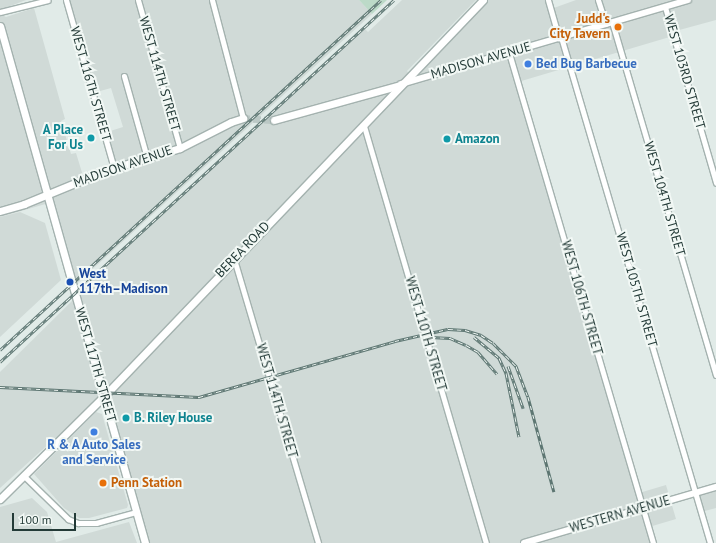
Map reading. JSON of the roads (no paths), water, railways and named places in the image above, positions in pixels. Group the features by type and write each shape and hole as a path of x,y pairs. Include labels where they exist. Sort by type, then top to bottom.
{"main road":[{"name":"BEREA ROAD","path":"0,499 104,396 483,0"},
{"name":"WEST 117TH STREET","path":"0,26 145,543"},
{"name":"MADISON AVENUE","path":"274,120 400,85"},
{"name":"MADISON AVENUE","path":"0,211 114,168 180,148 231,122 243,118"}],"street":[{"path":"0,12 48,0"},
{"name":"WEST 116TH STREET","path":"66,0 114,168"},
{"name":"WEST 114TH STREET","path":"138,0 180,148"},
{"path":"212,0 243,118"},
{"name":"WEST 105TH STREET","path":"548,0 710,543"},
{"name":"WEST 104TH STREET","path":"598,0 609,23 716,375"},
{"name":"MADISON AVENUE","path":"400,85 688,0"},
{"name":"WEST 103RD STREET","path":"665,7 716,183"},
{"name":"WEST 106TH STREET","path":"510,53 653,543"},
{"path":"124,76 147,158"},
{"name":"WEST 110TH STREET","path":"364,126 486,543"},
{"name":"WEST 114TH STREET","path":"234,259 318,543"},
{"path":"24,476 68,519 78,524 96,523 136,512"},
{"name":"WESTERN AVENUE","path":"524,543 716,487"}],"tunnel":[{"path":"243,118 274,120"}],"railway":[{"path":"0,350 381,0"},
{"path":"0,362 394,0"},
{"path":"0,387 199,397 395,341 448,329 465,330 481,335 493,343 516,366 528,397 554,492"},
{"path":"431,337 450,338 466,345 478,352 497,374"},
{"path":"474,337 499,358 506,373 519,437"},
{"path":"508,366 523,408"}],"place":[{"name":"Judd's City Tavern","path":"618,27"},
{"name":"Bed Bug Barbecue","path":"528,64"},
{"name":"A Place For Us","path":"91,138"},
{"name":"Amazon","path":"447,139"},
{"name":"West 117th–Madison","path":"70,282"},
{"name":"B. Riley House","path":"126,418"},
{"name":"R & A Auto Sales and Service","path":"94,432"},
{"name":"Penn Station","path":"103,483"}]}
